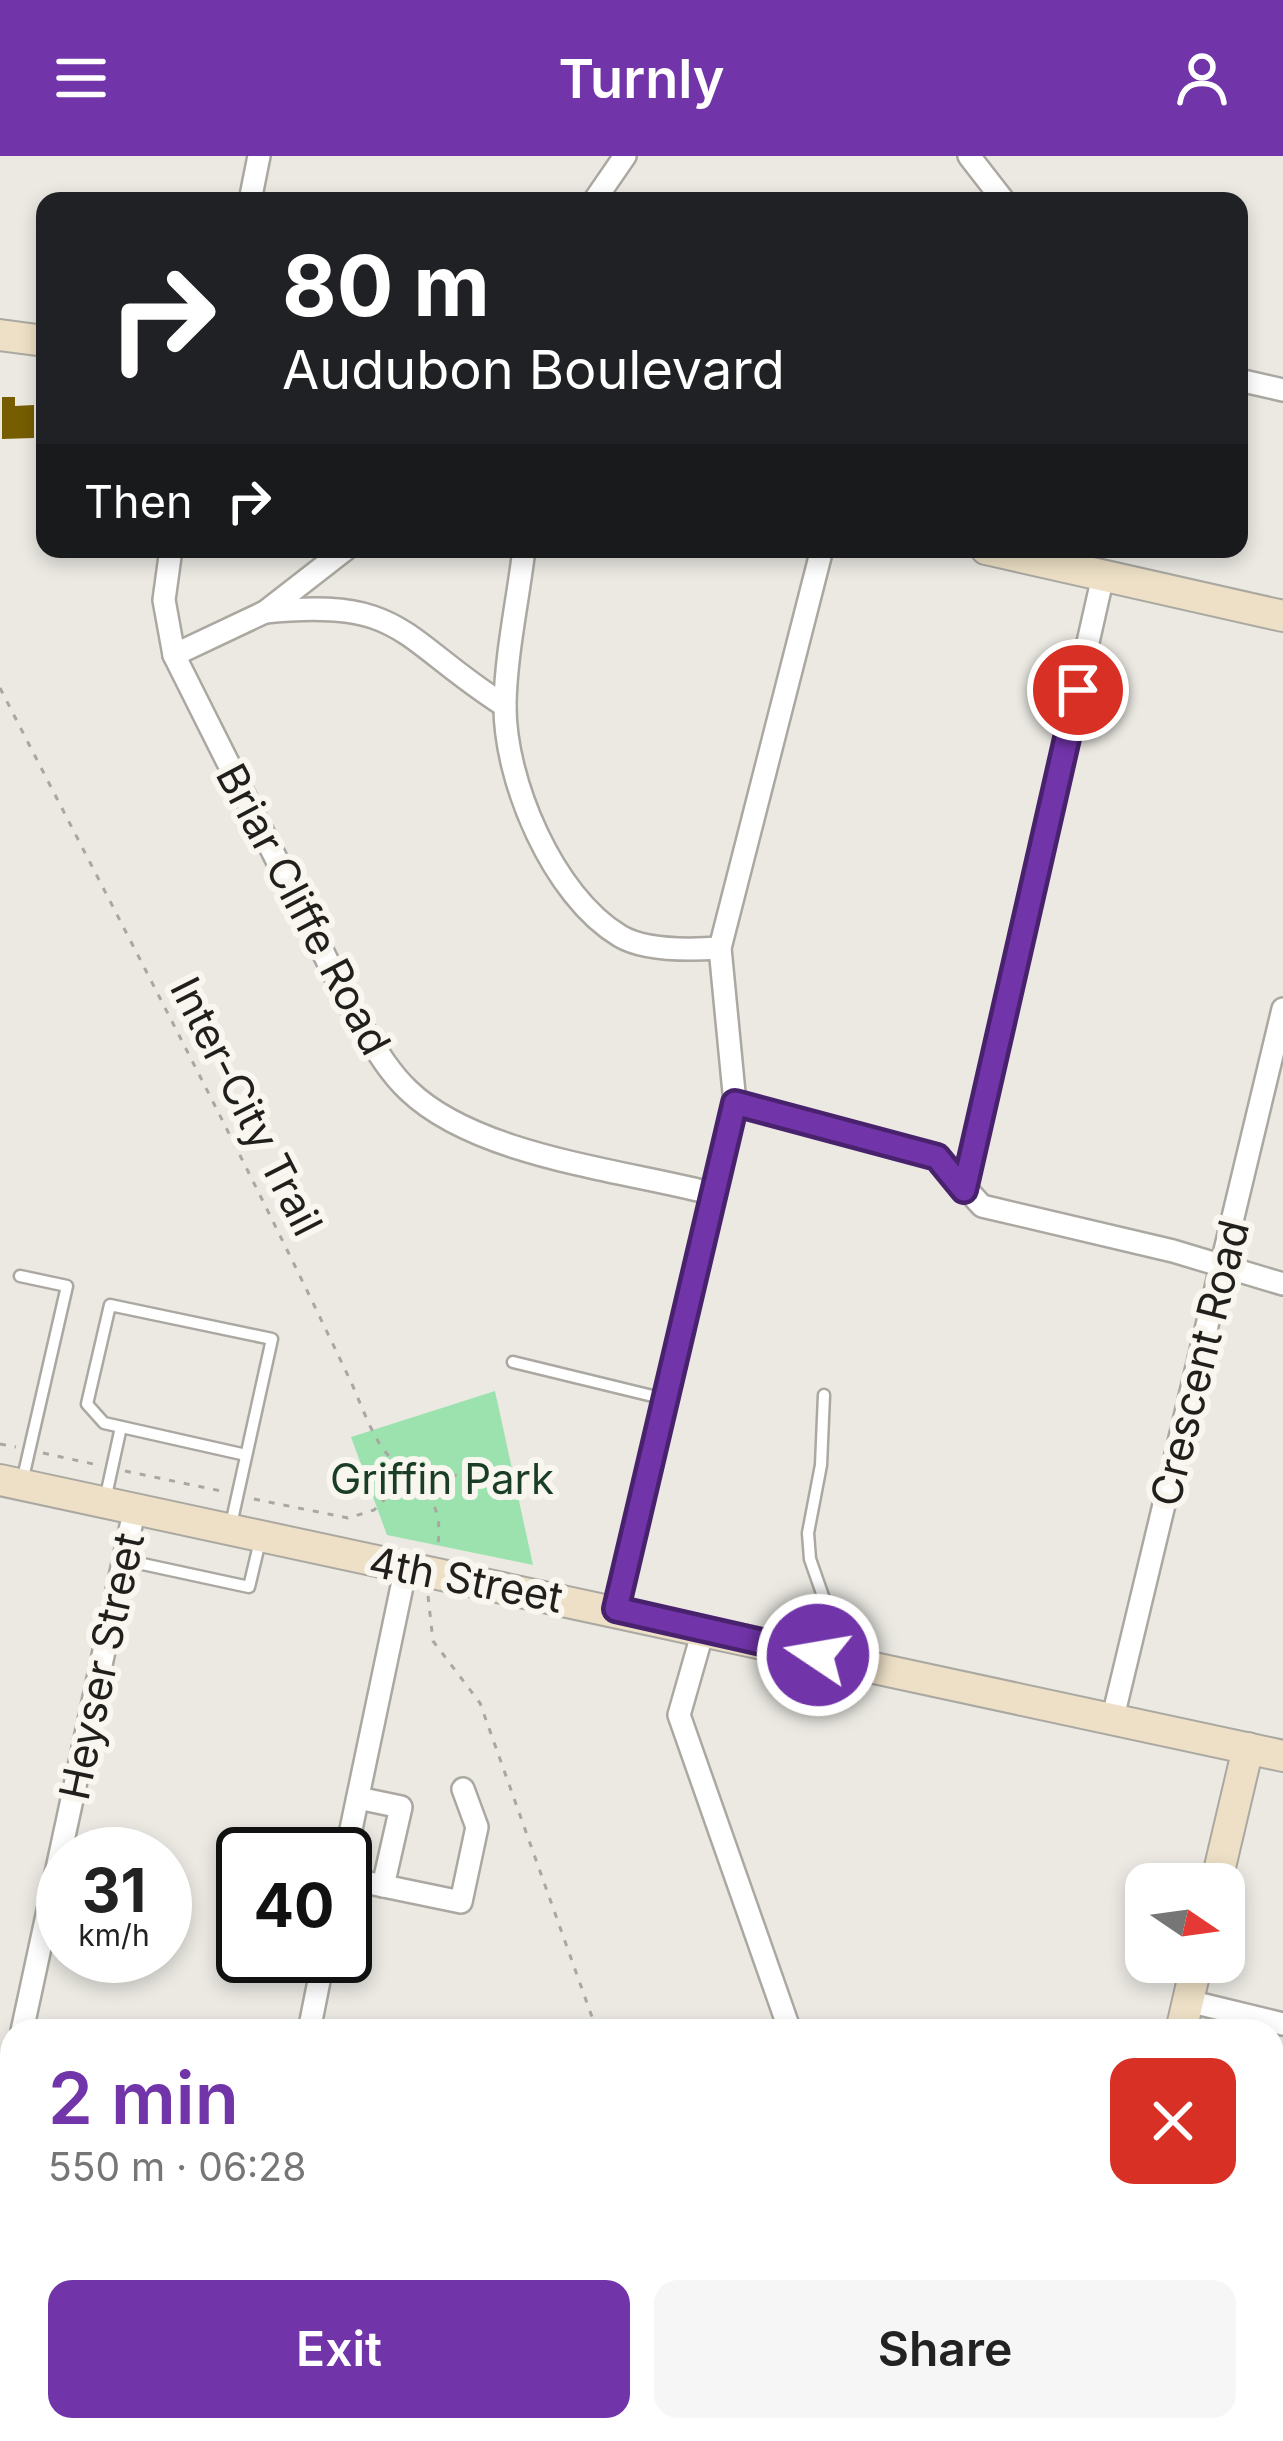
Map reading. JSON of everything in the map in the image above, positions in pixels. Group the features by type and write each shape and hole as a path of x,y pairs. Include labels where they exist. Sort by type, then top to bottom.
{"street":[{"path":"252,192 259,156"},
{"path":"600,192 623,156"},
{"path":"969,156 997,192"},
{"path":"0,335 36,340"},
{"path":"1248,382 1283,390"},
{"name":"Briar Cliffe Road","path":"170,558 164,600 174,655 354,1014 406,1088 459,1128 483,1138 714,1194"},
{"path":"174,655 265,612 334,558"},
{"path":"523,558 505,706 513,769 538,840 587,908 622,938 657,946 720,948"},
{"path":"616,1609 735,1103 720,948 820,558"},
{"path":"1024,558 1283,616"},
{"path":"964,1190 1103,577"},
{"path":"265,612 345,606 380,616 412,634 456,675 505,706"},
{"name":"Crescent Road","path":"1113,1717 1283,1009"},
{"path":"735,1103 937,1157 982,1206 1174,1251 1222,1270 1283,1285"},
{"name":"4th Street","path":"10,1483 616,1609 1283,1756"},
{"name":"Heyser Street","path":"25,2019 124,1560 119,1508"},
{"path":"352,1827 406,1567"},
{"path":"703,1630 679,1715 786,2019"},
{"path":"1221,1863 1248,1748"},
{"path":"372,1884 461,1902 476,1827 463,1789"},
{"path":"358,1798 400,1807 383,1886"},
{"path":"311,2019 318,1983"},
{"path":"1192,1983 1185,2016 1222,2019"}],"lane":[{"path":"10,1483 67,1286 20,1276"},
{"path":"230,1531 247,1455 272,1339 110,1305 87,1404 104,1423 247,1455"},
{"path":"513,1362 665,1399"},
{"path":"818,1655 824,1599 810,1559 808,1533 821,1465 824,1395"},
{"path":"119,1508 122,1427"},
{"path":"124,1560 249,1587 261,1537"}],"path":[{"name":"Inter-City Trail","path":"0,688 290,1254 382,1448 421,1482 434,1502 438,1545"},
{"path":"428,1591 425,1610 433,1642 480,1703 593,2019"}],"green space":[{"name":"Griffin Park","path":"495,1391 533,1565 387,1535 351,1437"}],"building":[{"path":"2,397 15,397 15,406 34,405 34,438 2,439"}],"route":[{"path":"818,1655 616,1609 735,1103 937,1157 964,1190 1078,690"}]}
